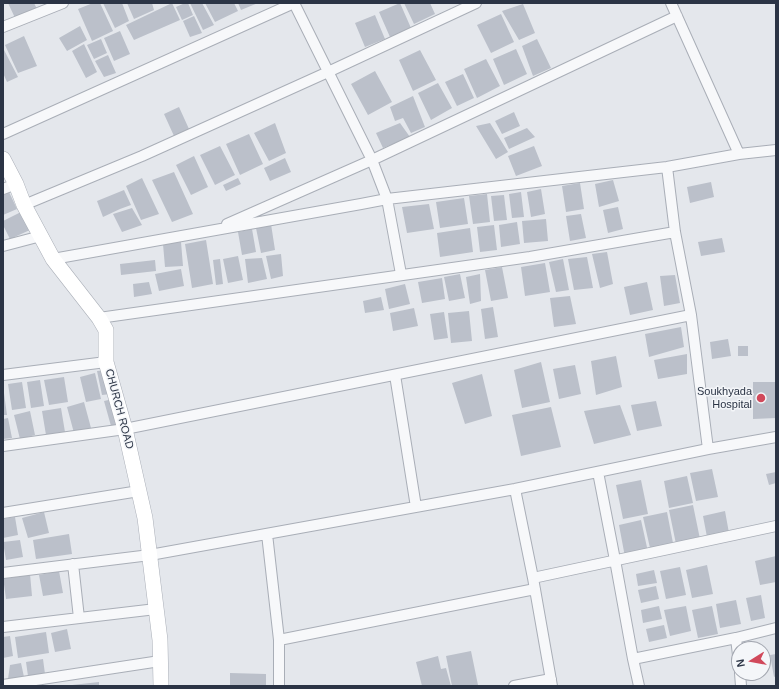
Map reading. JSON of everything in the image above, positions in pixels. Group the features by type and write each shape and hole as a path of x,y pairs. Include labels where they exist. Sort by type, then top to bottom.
{"main road":[{"name":"CHURCH ROAD","path":"3,159 9,186 24,205 53,259 100,318 106,330 106,362 125,429 145,518 160,640 161,686"}],"street":[{"path":"3,27 63,3"},
{"path":"3,134 294,3 372,160 388,198 401,274"},
{"path":"24,205 142,156 476,3"},
{"path":"671,3 739,154"},
{"path":"212,231 372,160 677,16"},
{"path":"53,259 388,198 667,167 739,154 776,150"},
{"path":"667,167 675,232 691,315 708,449"},
{"path":"100,318 401,274 530,257 675,232"},
{"path":"3,246 41,236"},
{"path":"3,446 125,429 691,315"},
{"path":"3,375 106,362"},
{"path":"395,375 416,507"},
{"path":"3,573 150,555 515,489 708,449 776,437"},
{"path":"598,472 639,686"},
{"path":"514,686 552,682 515,489"},
{"path":"3,513 139,491"},
{"path":"533,578 776,526"},
{"path":"267,534 279,640 279,686"},
{"path":"73,564 79,618"},
{"path":"279,640 535,589"},
{"path":"3,628 156,609"},
{"path":"633,659 736,638 776,628"},
{"path":"3,685 160,661"}],"building":[{"path":"8,3 34,3 37,9 16,20"},
{"path":"93,3 100,3 113,31 92,41 78,9"},
{"path":"103,3 122,3 129,21 115,28"},
{"path":"127,3 152,3 154,10 134,19"},
{"path":"172,3 180,20 134,40 126,25"},
{"path":"188,3 193,15 182,20 176,7"},
{"path":"190,3 202,3 214,25 203,30"},
{"path":"205,3 234,3 238,11 215,22"},
{"path":"238,3 258,3 241,10"},
{"path":"400,3 411,28 390,37 379,12"},
{"path":"404,3 430,3 435,14 414,24"},
{"path":"523,4 535,33 519,40 502,11"},
{"path":"501,14 514,42 491,53 477,25"},
{"path":"375,15 385,39 365,47 355,23"},
{"path":"194,16 202,33 190,37 183,21"},
{"path":"80,26 87,40 67,51 59,38"},
{"path":"120,31 130,54 114,61 104,38"},
{"path":"24,36 37,66 18,73 5,45"},
{"path":"101,39 107,53 94,59 87,45"},
{"path":"537,39 551,68 533,76 522,46"},
{"path":"84,44 97,72 86,78 72,51"},
{"path":"3,48 18,77 7,82 3,73"},
{"path":"516,49 527,74 504,85 493,59"},
{"path":"420,50 436,80 413,91 399,60"},
{"path":"108,55 116,73 104,77 95,61"},
{"path":"486,59 500,86 477,98 464,69"},
{"path":"375,71 392,102 368,115 351,84"},
{"path":"463,74 474,98 457,106 445,82"},
{"path":"438,83 452,108 431,120 418,93"},
{"path":"413,96 425,127 411,133 403,118 395,121 390,107"},
{"path":"179,107 189,129 174,136 164,114"},
{"path":"514,112 520,126 502,134 495,121"},
{"path":"275,123 286,153 269,161 254,133"},
{"path":"400,123 410,137 383,148 376,133"},
{"path":"490,123 508,152 496,159 476,126"},
{"path":"527,128 535,137 509,149 504,138"},
{"path":"249,134 263,164 240,175 226,144"},
{"path":"220,146 235,175 215,185 200,155"},
{"path":"534,146 542,166 516,176 508,156"},
{"path":"194,156 208,187 191,195 176,165"},
{"path":"285,158 291,172 270,181 264,168"},
{"path":"174,172 193,214 172,222 152,180"},
{"path":"142,178 159,214 141,220 126,186"},
{"path":"238,178 241,184 226,191 223,185"},
{"path":"613,180 619,201 599,207 595,184"},
{"path":"711,182 714,197 690,203 687,187"},
{"path":"580,183 584,209 566,212 562,186"},
{"path":"541,189 545,214 531,217 527,192"},
{"path":"124,190 131,205 103,217 97,201"},
{"path":"9,192 17,209 3,215 3,195"},
{"path":"521,192 524,217 512,218 509,194"},
{"path":"487,194 490,222 473,224 469,196"},
{"path":"504,195 507,220 494,221 491,196"},
{"path":"464,198 468,224 440,228 436,202"},
{"path":"429,204 434,229 407,233 402,207"},
{"path":"618,207 623,229 608,233 603,210"},
{"path":"132,208 142,225 122,232 113,214"},
{"path":"21,212 30,230 10,239 3,225 3,221"},
{"path":"581,214 586,238 570,241 566,216"},
{"path":"546,219 548,241 524,243 522,221"},
{"path":"517,222 520,244 501,247 499,225"},
{"path":"271,224 275,250 261,253 256,228"},
{"path":"494,225 497,250 480,252 477,227"},
{"path":"470,228 473,252 440,257 437,233"},
{"path":"252,229 256,252 242,255 238,232"},
{"path":"722,238 725,252 701,256 698,242"},
{"path":"206,240 213,284 192,288 185,244"},
{"path":"181,242 183,266 165,267 163,244"},
{"path":"607,252 613,284 600,288 592,254"},
{"path":"281,254 283,276 271,279 266,256"},
{"path":"238,256 243,280 228,283 223,259"},
{"path":"587,257 593,288 574,290 568,259"},
{"path":"262,258 267,279 248,283 245,259"},
{"path":"220,259 223,284 216,285 213,260"},
{"path":"563,259 569,290 556,292 549,262"},
{"path":"155,260 156,271 121,275 120,264"},
{"path":"545,263 550,292 525,296 521,267"},
{"path":"502,267 508,298 491,301 485,270"},
{"path":"181,269 184,286 159,291 155,274"},
{"path":"460,274 465,298 449,301 444,277"},
{"path":"480,274 481,301 470,304 466,277"},
{"path":"675,275 680,303 664,306 660,276"},
{"path":"442,278 445,299 422,303 418,282"},
{"path":"149,282 152,294 134,297 133,284"},
{"path":"647,282 653,310 630,315 624,287"},
{"path":"405,284 410,304 389,309 385,289"},
{"path":"570,296 576,324 554,327 550,298"},
{"path":"381,297 384,310 365,313 363,301"},
{"path":"493,307 498,337 485,339 481,309"},
{"path":"414,308 418,326 393,331 390,313"},
{"path":"469,311 472,341 451,343 448,313"},
{"path":"444,312 448,338 434,340 430,314"},
{"path":"681,327 684,347 649,357 645,334"},
{"path":"728,339 731,356 712,359 710,342"},
{"path":"738,346 748,346 748,356 738,356"},
{"path":"687,354 687,374 658,379 654,360"},
{"path":"616,356 622,387 596,395 591,361"},
{"path":"541,362 550,402 522,408 514,370"},
{"path":"575,365 581,394 559,399 553,369"},
{"path":"105,370 111,394 102,395 97,371"},
{"path":"95,373 101,399 86,402 80,377"},
{"path":"482,374 492,416 465,424 452,383"},
{"path":"64,377 68,402 49,405 44,380"},
{"path":"40,380 44,406 31,408 27,382"},
{"path":"22,382 26,408 12,410 8,384"},
{"path":"753,382 776,382 776,418 753,419"},
{"path":"4,393 7,415 3,415"},
{"path":"113,399 119,424 111,426 104,401"},
{"path":"656,401 662,426 637,431 631,405"},
{"path":"84,402 91,428 74,433 67,407"},
{"path":"620,405 631,435 594,444 584,411"},
{"path":"551,407 561,447 521,456 512,415"},
{"path":"61,408 65,432 46,435 42,411"},
{"path":"30,411 35,435 20,439 14,415"},
{"path":"8,418 12,438 3,439 3,419"},
{"path":"712,469 718,497 696,501 690,473"},
{"path":"776,472 776,483 769,485 766,474"},
{"path":"687,476 693,503 669,508 664,481"},
{"path":"641,480 648,514 623,519 616,485"},
{"path":"693,505 700,539 676,544 669,510"},
{"path":"725,511 729,533 707,537 703,516"},
{"path":"44,512 49,533 28,538 22,518"},
{"path":"667,512 673,543 650,548 643,517"},
{"path":"15,517 18,535 3,538 3,519"},
{"path":"641,520 648,552 625,557 619,525"},
{"path":"69,534 72,554 36,559 33,540"},
{"path":"20,540 23,557 6,560 3,542"},
{"path":"776,556 776,582 760,585 755,561"},
{"path":"707,565 713,594 692,598 686,570"},
{"path":"680,567 686,595 666,599 660,571"},
{"path":"654,570 657,583 638,586 636,574"},
{"path":"59,571 63,593 43,596 39,575"},
{"path":"30,574 32,596 6,599 3,577"},
{"path":"656,586 659,599 641,603 638,590"},
{"path":"761,595 765,618 751,621 746,598"},
{"path":"736,600 741,624 720,628 716,604"},
{"path":"659,606 662,619 643,623 641,610"},
{"path":"686,606 691,631 670,636 664,610"},
{"path":"712,606 718,634 698,638 692,610"},
{"path":"664,625 667,638 649,642 646,629"},
{"path":"67,629 71,649 55,652 51,633"},
{"path":"46,632 49,653 18,658 15,637"},
{"path":"10,636 13,656 3,658 3,637"},
{"path":"471,651 478,685 452,686 446,656"},
{"path":"776,654 776,676 774,677 771,660 771,655"},
{"path":"438,656 441,669 446,668 451,686 422,686 416,662"},
{"path":"43,659 45,674 28,676 26,662"},
{"path":"21,663 24,677 8,679 10,665"},
{"path":"230,673 266,674 266,686 230,686"},
{"path":"99,682 99,686 72,686 72,685"}],"place":[{"name":"Soukhyada Hospital","path":"761,398"}]}
